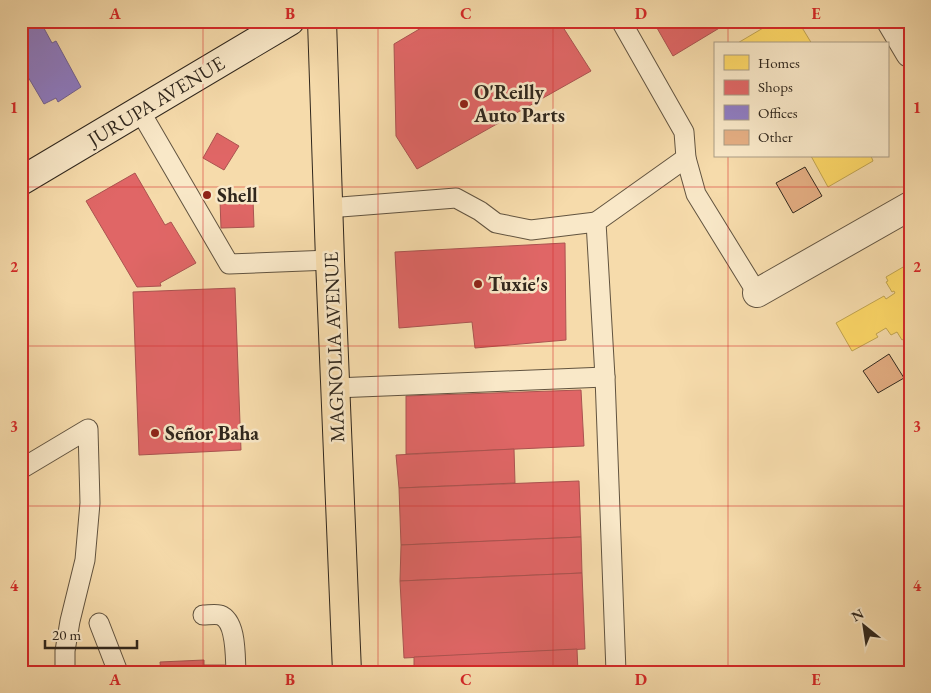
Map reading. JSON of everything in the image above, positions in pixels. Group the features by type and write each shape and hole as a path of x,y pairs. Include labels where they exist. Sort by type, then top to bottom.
{"main road":[{"name":"JURUPA AVENUE","path":"21,181 290,21"},
{"name":"MAGNOLIA AVENUE","path":"322,21 346,672"},
{"path":"891,21 910,53"},
{"path":"757,294 910,206"}],"lane":[{"path":"621,21 684,132 686,158 696,194 757,294"},
{"path":"140,111 229,264 330,260"},
{"path":"328,208 456,198 480,211 496,223 531,230 596,222 686,158"},
{"path":"596,222 605,377 616,672"},
{"path":"335,388 605,377"},
{"path":"21,469 88,429 90,503 85,560 70,621 65,651 65,672"},
{"path":"203,615 220,615 231,628 234,636 236,672"},
{"path":"99,623 118,672"}],"building: Homes":[{"path":"775,21 798,21 811,42 739,42"},
{"path":"812,158 872,158 873,161 828,187"},
{"path":"910,263 910,335 902,340 897,332 891,335 886,328 876,334 878,337 852,351 836,323 884,296 886,299 895,293 894,291 892,292 886,282 888,281 886,277"}],"building: Shops":[{"name":"O'Reilly Auto Parts","path":"433,21 559,21 591,71 417,169 396,136 394,44"},
{"path":"653,21 731,21 673,56"},
{"path":"217,133 239,146 224,170 203,158"},
{"path":"135,173 165,225 171,222 196,263 160,283 161,286 137,287 86,201"},
{"path":"253,199 254,227 221,228 220,201"},
{"path":"565,243 566,340 475,348 472,322 399,328 395,252"},
{"path":"235,288 241,450 139,455 133,292"},
{"path":"581,390 584,446 406,454 406,396"},
{"path":"514,449 515,483 399,488 396,455"},
{"path":"579,481 581,537 401,545 399,488"},
{"path":"581,537 582,573 400,581 401,545"},
{"path":"582,573 585,649 404,658 400,581"},
{"path":"577,649 578,672 414,672 414,657"},
{"path":"204,660 204,665 225,665 225,672 161,672 160,662"}],"building: Offices":[{"path":"21,21 40,21 52,43 56,41 81,87 58,102 56,98 44,104 21,65"}],"building: Other":[{"path":"805,167 822,196 793,213 776,183"},
{"path":"889,354 904,378 878,393 863,371"}],"place":[{"name":"O'Reilly Auto Parts","path":"464,104"},
{"name":"Shell","path":"207,195"},
{"name":"Tuxie's","path":"478,284"},
{"name":"Señor Baha","path":"155,433"}]}
